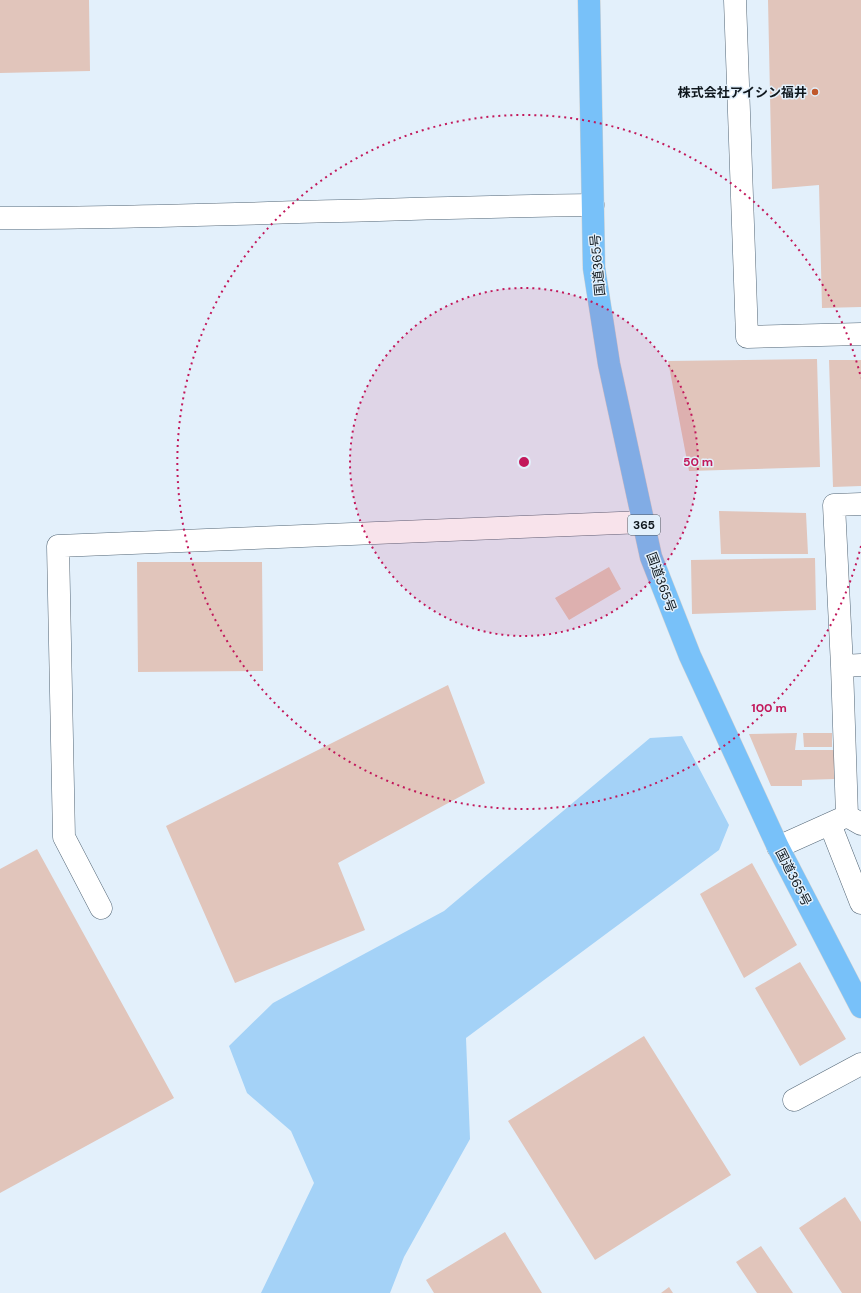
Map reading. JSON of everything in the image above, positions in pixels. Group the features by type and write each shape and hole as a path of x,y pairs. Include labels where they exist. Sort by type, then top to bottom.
{"highway":[{"name":"国道365号","path":"590,0 595,276 609,364 651,557 690,656 778,847 861,1007"}],"street":[{"path":"736,0 747,337 861,334"},
{"path":"0,218 97,218 504,206 593,205"},
{"path":"861,504 834,505 852,666 846,821 861,903"},
{"path":"101,908 64,837 58,546 644,522"},
{"path":"778,847 846,821"},
{"path":"794,1100 861,1064"}],"shaded area":[{"path":"682,736 729,825 719,850 466,1038 470,1139 404,1257 390,1293 261,1293 314,1183 291,1131 247,1093 229,1046 273,1003 444,911 650,738"}],"building":[{"path":"0,0 89,0 90,71 0,73"},
{"name":"株式会社アイシン福井","path":"768,0 861,0 861,307 822,308 819,185 772,189"},
{"path":"817,359 820,467 689,471 668,361"},
{"path":"829,360 861,360 861,486 833,487"},
{"path":"719,511 806,513 808,554 721,554"},
{"path":"815,558 816,610 692,614 691,560"},
{"path":"137,562 262,562 263,671 138,672"},
{"path":"609,567 621,589 569,620 555,598"},
{"path":"448,685 485,783 338,863 365,930 235,983 166,826"},
{"path":"797,733 795,750 834,750 835,779 802,780 802,786 771,786 749,734"},
{"path":"803,733 832,733 832,747 804,747"},
{"path":"37,849 174,1098 0,1193 0,869"},
{"path":"752,863 797,945 744,978 700,894"},
{"path":"800,962 846,1039 800,1066 755,988"},
{"path":"644,1036 731,1175 595,1260 508,1121"},
{"path":"845,1197 861,1222 861,1293 842,1293 799,1228"},
{"path":"505,1232 542,1293 434,1293 426,1280"},
{"path":"761,1246 793,1293 757,1293 736,1262"},
{"path":"669,1287 673,1293 661,1293"}],"place":[{"name":"株式会社アイシン福井","path":"815,92"}]}
